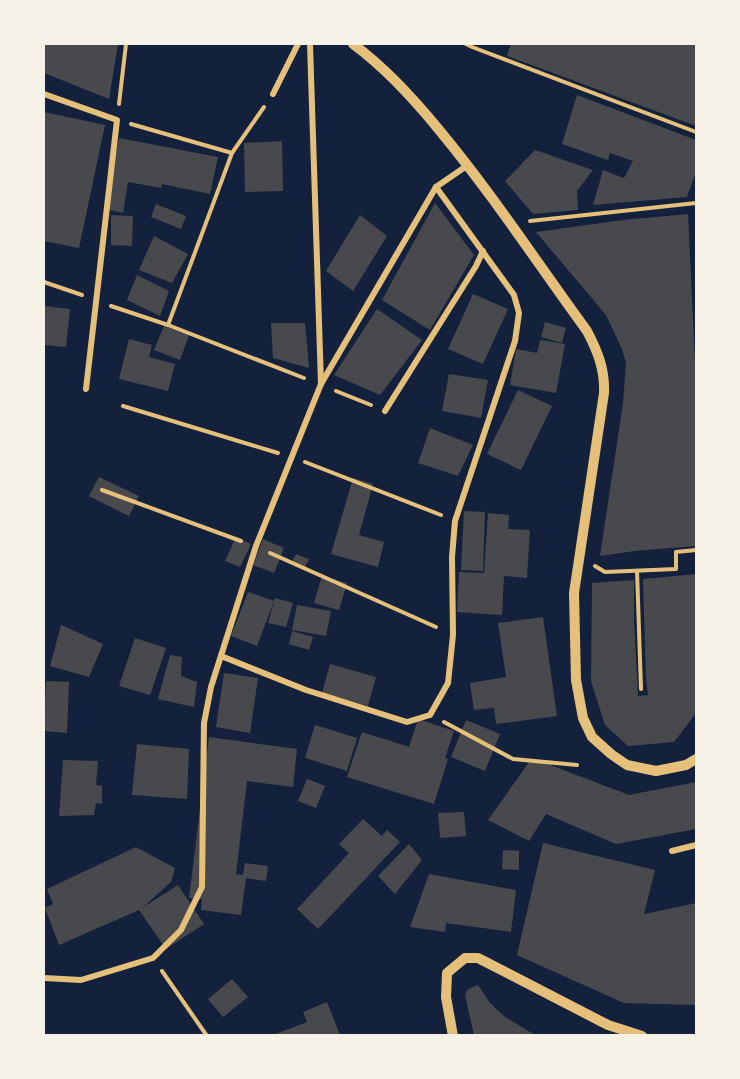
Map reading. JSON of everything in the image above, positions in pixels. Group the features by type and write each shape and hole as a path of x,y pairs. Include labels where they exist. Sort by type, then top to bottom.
{"street":[{"path":"273,94 298,44"},
{"path":"310,44 321,384"},
{"path":"353,44 376,61 407,91 468,165 587,331 602,363 604,379 574,593 576,680 583,718 592,737 627,765 656,771 686,765 696,759"},
{"path":"44,94 117,120 86,389"},
{"path":"44,978 81,980 153,958 181,930 202,887 204,723 211,687 256,546 321,384 436,187 468,165"},
{"path":"221,656 306,690 407,722 430,714 448,683 453,635 452,557 455,521 507,371 519,326 519,313 514,295 436,187"},
{"path":"385,411 476,266 483,251"},
{"path":"672,850 696,845"},
{"path":"453,1035 446,997 447,974 465,958 478,958 608,1025 642,1035"}],"path":[{"path":"126,44 117,120 232,153"},
{"path":"466,44 696,132"},
{"path":"168,326 232,153 273,94"},
{"path":"510,223 696,203"},
{"path":"44,282 168,326 385,411"},
{"path":"102,490 256,546 453,635"},
{"path":"605,572 676,569 676,552 696,550"},
{"path":"637,571 641,689"},
{"path":"430,714 513,759 577,765"},
{"path":"153,958 207,1035"}],"building":[{"path":"44,44 118,44 109,99 44,73"},
{"path":"511,44 696,44 696,126 507,56"},
{"path":"577,95 696,140 696,172 687,197 593,205 603,170 624,178 633,161 610,153 608,160 562,144"},
{"path":"44,112 105,125 79,248 44,241"},
{"path":"119,138 218,157 210,194 162,184 161,188 128,182 123,213 106,209"},
{"path":"282,141 283,191 245,192 244,143"},
{"path":"535,150 593,170 577,191 578,210 533,214 505,181"},
{"path":"435,203 474,255 430,330 382,300"},
{"path":"156,204 186,216 181,229 151,217"},
{"path":"688,214 695,362 696,546 600,556 623,403 626,363 606,315 536,232"},
{"path":"111,215 133,216 132,246 111,245"},
{"path":"360,215 387,236 353,291 326,271"},
{"path":"154,236 188,254 172,283 139,270"},
{"path":"137,275 169,291 160,316 127,300"},
{"path":"473,294 508,309 483,364 448,349"},
{"path":"44,306 70,309 66,347 44,345"},
{"path":"377,309 422,340 380,395 334,375"},
{"path":"545,322 566,328 562,343 541,337"},
{"path":"271,323 305,323 309,368 273,358"},
{"path":"164,326 189,335 180,360 154,350"},
{"path":"129,339 152,345 149,357 175,364 168,391 119,379"},
{"path":"540,340 565,344 556,393 510,385 516,349 537,353"},
{"path":"449,374 488,380 481,418 442,411"},
{"path":"518,390 552,406 521,470 487,454"},
{"path":"430,428 473,445 458,476 418,463"},
{"path":"99,477 139,496 129,516 89,496"},
{"path":"353,478 373,484 359,535 384,542 378,567 331,554"},
{"path":"464,511 485,512 483,571 461,570"},
{"path":"488,513 509,515 508,529 530,530 527,578 504,576 502,615 457,612 459,572 484,573"},
{"path":"236,537 251,544 240,567 225,561"},
{"path":"263,539 284,548 274,573 253,565"},
{"path":"296,554 309,559 304,569 291,564"},
{"path":"696,574 696,713 674,742 628,746 605,725 591,681 592,583 634,580 638,696 648,695 643,579"},
{"path":"322,576 347,583 339,610 314,603"},
{"path":"248,592 274,601 257,646 231,636"},
{"path":"275,598 293,603 286,627 268,623"},
{"path":"297,605 331,611 326,636 292,630"},
{"path":"543,617 557,716 496,724 494,708 474,710 470,683 506,677 498,623"},
{"path":"61,625 103,644 89,677 50,666"},
{"path":"292,631 313,637 309,650 289,644"},
{"path":"135,638 166,648 150,695 119,686"},
{"path":"170,655 182,657 181,676 197,682 194,707 158,699"},
{"path":"330,664 376,677 368,706 322,693"},
{"path":"224,673 258,678 250,733 216,727"},
{"path":"46,681 69,682 67,733 44,731"},
{"path":"418,719 454,731 434,804 347,777 362,732 409,747"},
{"path":"466,720 500,734 485,771 451,757"},
{"path":"315,725 357,738 347,771 305,758"},
{"path":"209,737 297,749 293,787 247,781 236,874 243,875 245,863 268,866 266,881 246,878 241,915 201,910 202,899 189,898"},
{"path":"137,744 189,749 187,799 132,795"},
{"path":"532,758 629,795 696,782 696,829 616,844 546,814 529,841 488,820"},
{"path":"63,760 98,761 96,785 102,786 102,804 96,803 94,815 59,816"},
{"path":"307,779 325,786 316,808 298,801"},
{"path":"464,812 466,836 440,838 438,813"},
{"path":"363,819 382,836 387,830 400,842 318,929 297,909 349,853 339,844"},
{"path":"543,843 655,870 644,914 696,903 696,1005 624,1003 517,955"},
{"path":"409,844 422,860 395,894 378,876"},
{"path":"136,847 175,868 171,882 142,908 178,885 204,924 166,949 139,910 59,945 45,908 53,904 47,889"},
{"path":"503,850 519,851 519,870 502,869"},
{"path":"429,874 516,890 511,932 446,923 445,932 410,927"},
{"path":"232,979 248,997 223,1017 208,999"},
{"path":"478,985 490,1003 505,1017 535,1035 474,1035 465,995 468,989"},
{"path":"327,1002 340,1035 273,1035 307,1022 303,1012"}]}
